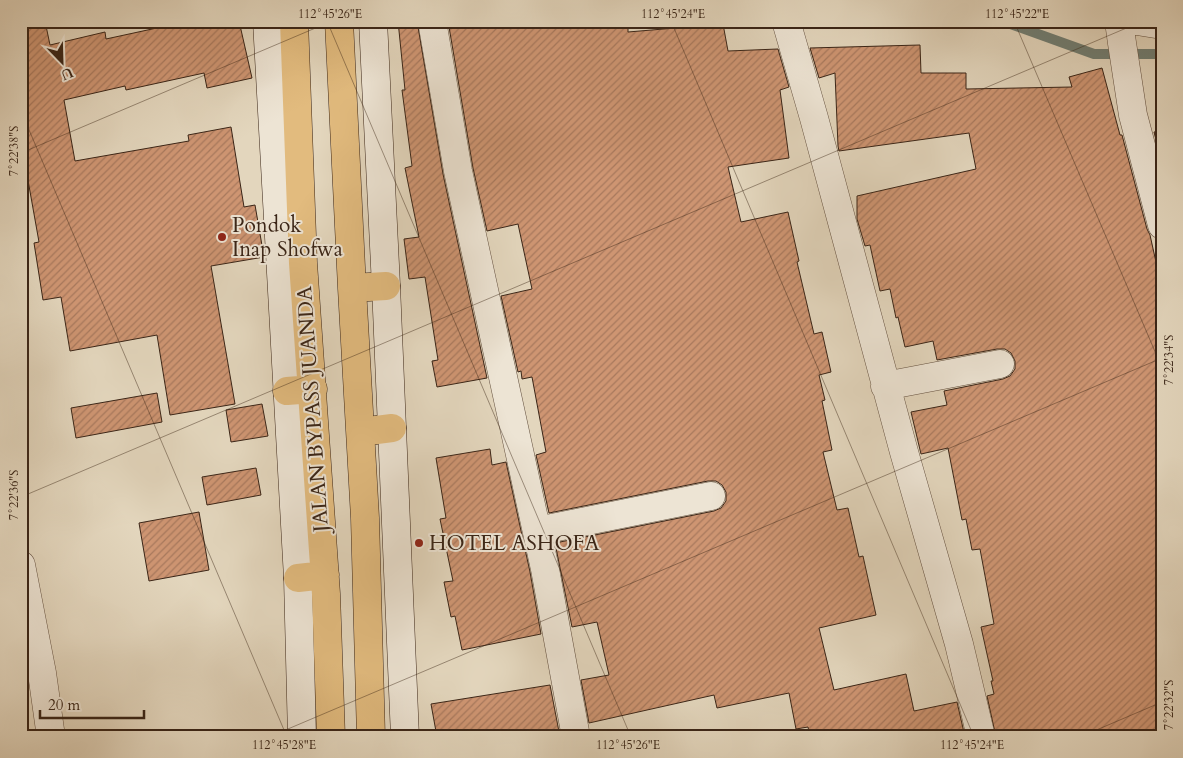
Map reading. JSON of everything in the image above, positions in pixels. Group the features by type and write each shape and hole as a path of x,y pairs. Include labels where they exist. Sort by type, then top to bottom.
{"highway":[{"name":"JALAN BYPASS JUANDA","path":"294,21 304,263 300,390 325,575 331,737"},
{"name":"JALAN BYPASS JUANDA","path":"339,21 365,518 372,737"},
{"path":"352,288 386,286"},
{"path":"361,432 392,428"},
{"path":"298,578 325,575"}],"street":[{"path":"267,21 300,390 298,578 302,737"},
{"path":"373,21 405,737"},
{"path":"432,21 458,171 537,531 576,737"},
{"path":"786,21 814,118 885,386 959,644 981,737"},
{"path":"1136,21 1162,25"},
{"path":"1122,43 1133,115 1162,225"},
{"path":"885,386 1000,364"},
{"path":"537,531 711,496"},
{"path":"21,565 24,594 42,673 51,737"}],"building":[{"path":"21,21 45,21 50,45 105,32 106,39 189,21 239,21 252,78 207,88 204,73 126,90 125,86 64,100 75,161 189,141 188,135 231,127 244,207 255,205 264,257 211,266 235,404 170,415 157,335 70,351 61,297 43,300 34,243 39,242 21,141"},
{"path":"398,21 417,21 443,174 487,378 437,387 432,361 438,360 425,277 409,279 404,239 419,237 405,168 412,166 402,90 405,90"},
{"path":"448,21 628,21 628,32 723,24 728,51 778,49 789,87 780,90 789,158 728,167 741,222 788,212 799,261 797,262 814,334 822,332 831,372 819,375 825,400 822,401 832,450 823,452 837,510 848,508 859,557 863,556 876,615 819,628 834,690 906,674 914,711 957,702 965,737 810,737 808,727 796,729 789,693 717,708 714,695 589,723 581,680 609,675 597,622 572,627 555,543 714,511 721,508 726,501 726,492 722,485 716,481 708,481 549,513 536,455 546,452 532,377 522,379 521,371 518,372 501,296 532,289 518,224 487,231 473,168"},
{"path":"920,45 921,73 966,73 966,89 1072,87 1069,77 1102,68 1150,235 1162,289 1162,737 996,737 987,696 994,694 991,681 993,681 981,627 994,624 980,549 972,550 966,519 962,520 948,448 921,454 911,412 947,405 944,391 1010,376 1015,369 1015,361 1011,353 1005,349 937,360 933,341 905,347 890,289 880,291 870,245 865,246 857,219 857,196 976,169 969,133 839,151 835,73 819,78 810,48"},
{"path":"1162,131 1162,163 1154,132"},
{"path":"157,393 162,422 76,438 71,408"},
{"path":"262,404 268,436 231,442 226,410"},
{"path":"490,449 492,465 506,462 530,572 541,634 462,650 455,616 451,617 444,582 453,581 440,519 446,518 436,458"},
{"path":"256,468 261,495 207,505 202,477"},
{"path":"199,512 209,570 149,581 139,523"},
{"path":"550,685 560,737 437,737 431,704"}],"waterway":[{"path":"1002,21 1094,54 1162,54"}],"place":[{"name":"Pondok Inap Shofwa","path":"222,237"},
{"name":"HOTEL ASHOFA","path":"419,543"}]}
